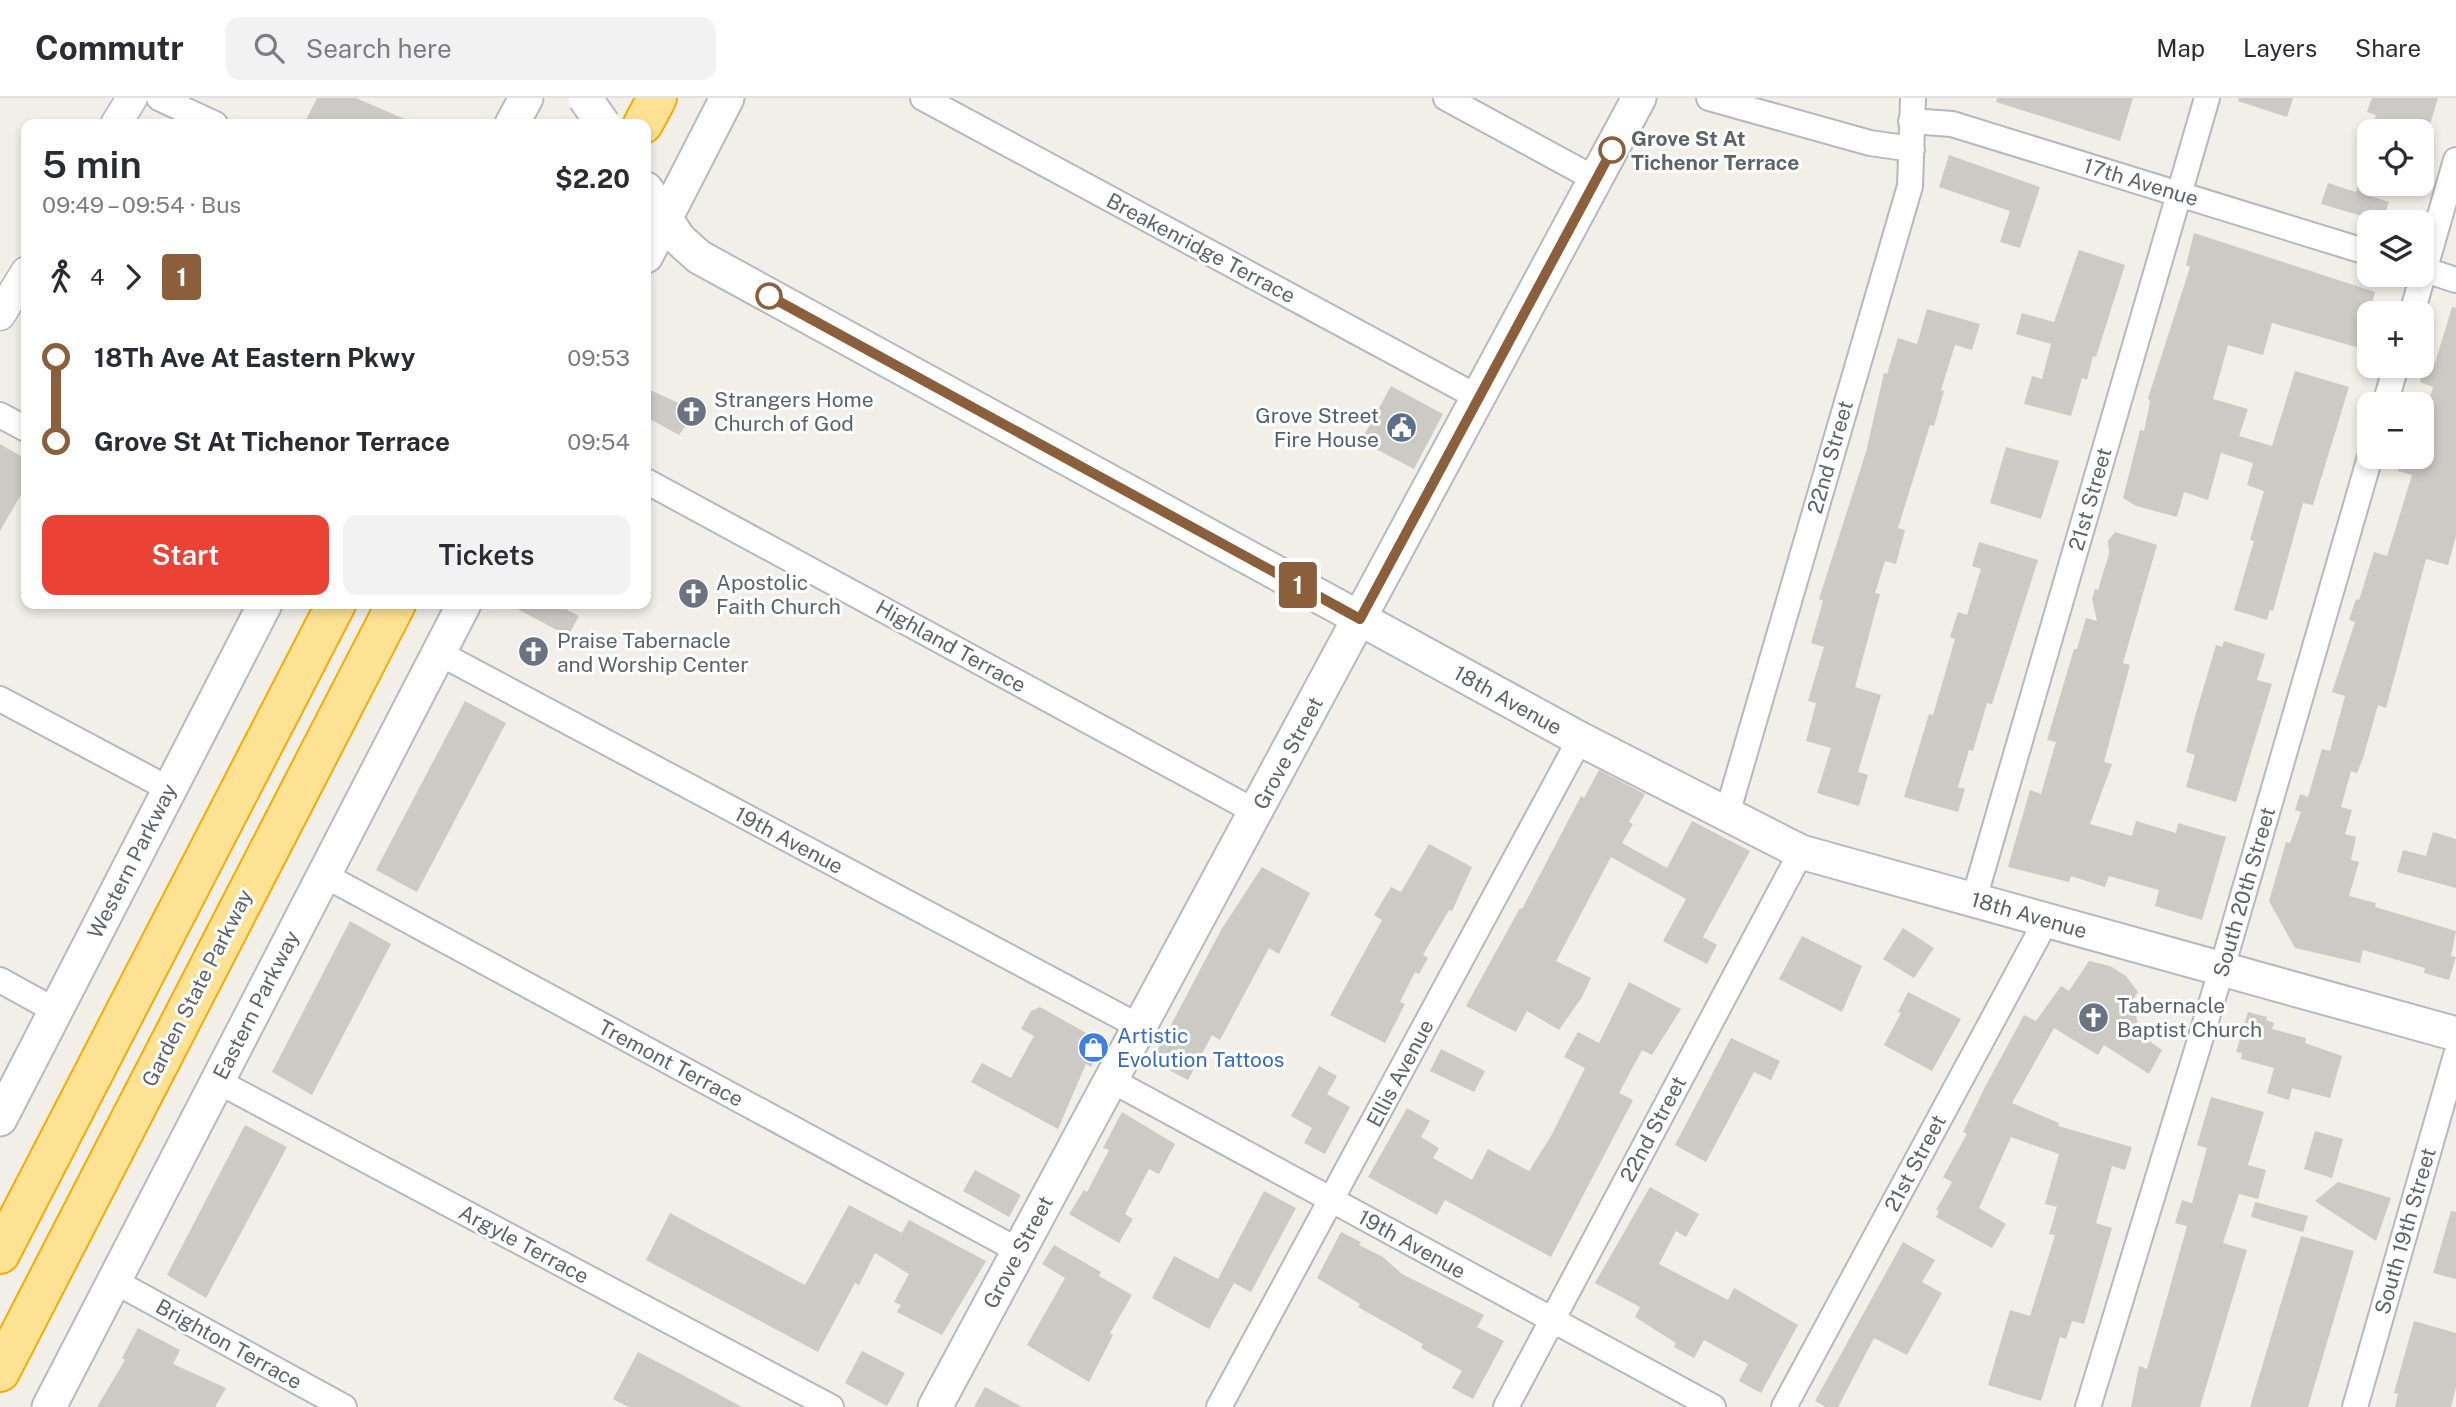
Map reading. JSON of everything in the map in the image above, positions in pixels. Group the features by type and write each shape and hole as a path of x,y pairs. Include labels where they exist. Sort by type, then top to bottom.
{"highway":[{"path":"587,119 598,98"},
{"path":"646,119 657,98"},
{"path":"0,1254 333,609"},
{"name":"Garden State Parkway","path":"0,1372 393,609"},
{"path":"0,1388 38,1299"}],"main road":[{"path":"515,119 526,98"},
{"path":"585,98 600,119"},
{"path":"651,222 654,201 727,98"},
{"name":"Grove Street","path":"935,1407 1639,98"},
{"name":"18th Avenue","path":"654,201 685,247 699,257 1580,739 1801,852 2456,1034"},
{"name":"Western Parkway","path":"0,1119 262,609"},
{"name":"Eastern Parkway","path":"49,1407 461,609"}],"street":[{"path":"119,119 132,98"},
{"path":"159,98 204,119"},
{"name":"Breakenridge Terrace","path":"923,98 1479,398"},
{"path":"1446,98 1597,180"},
{"path":"1709,98 1870,143 1912,149"},
{"name":"21st Street","path":"1974,899 2207,98"},
{"name":"22nd Street","path":"1727,814 1910,186 1912,109"},
{"name":"17th Avenue","path":"1912,109 1952,124 2357,249"},
{"path":"2434,233 2456,160"},
{"path":"2434,273 2456,280"},
{"path":"2,308 21,280"},
{"path":"0,415 21,426"},
{"name":"South 20th Street","path":"2088,1407 2222,968 2367,469"},
{"name":"Highland Terrace","path":"651,484 1256,812"},
{"name":"19th Avenue","path":"439,653 1140,1027"},
{"path":"0,699 169,789"},
{"name":"Ellis Avenue","path":"1219,1407 1580,739"},
{"name":"22nd Street","path":"1506,1407 1801,852"},
{"name":"Tremont Terrace","path":"324,875 1019,1251"},
{"name":"21st Street","path":"1784,1407 2047,919"},
{"path":"0,980 56,1011"},
{"name":"South 19th Street","path":"2354,1407 2456,1055"},
{"name":"19th Avenue","path":"1111,1080 1713,1407"},
{"name":"Argyle Terrace","path":"217,1082 831,1407"},
{"name":"Brighton Terrace","path":"114,1282 344,1407"}],"building":[{"path":"317,98 356,98 404,119 306,119"},
{"path":"1997,98 2133,98 2120,141 1996,102"},
{"path":"2239,98 2293,98 2287,117 2238,101"},
{"path":"2372,98 2438,98 2432,119 2375,119 2376,115 2367,112"},
{"path":"1949,155 2040,187 2020,248 2000,242 2010,211 1939,187"},
{"path":"2328,183 2356,192 2357,189 2357,196 2370,196 2389,202 2386,210 2357,210 2357,215 2321,204"},
{"path":"2194,233 2375,292 2373,301 2357,301 2357,347 2272,323 2263,355 2228,345 2213,399 2248,409 2239,436 2272,446 2295,371 2349,387 2313,505 2303,503 2273,611 2270,610 2267,620 2234,610 2254,541 2250,540 2264,491 2247,485 2253,463 2221,453 2208,500 2184,492 2177,517 2136,506 2123,498 2140,430 2144,431 2150,402 2148,398 2190,267 2186,265"},
{"path":"2079,250 2125,265 2096,357 2093,356 2087,380 2082,378 2071,416 2024,404 2032,376 2042,379 2051,344 2016,334 2022,313 2054,322"},
{"path":"2452,307 2456,308 2456,536 2448,565 2426,559 2386,708 2378,705 2363,758 2357,773 2351,771 2341,807 2352,810 2345,834 2356,837 2351,860 2359,862 2349,896 2376,903 2375,907 2456,931 2451,956 2456,957 2449,980 2424,973 2425,968 2363,950 2360,963 2295,948 2269,901 2286,842 2290,843 2301,812 2295,810 2300,794 2308,797 2322,749 2330,751 2345,696 2332,692 2355,622 2349,620 2356,599 2359,600 2374,552 2387,556 2412,475 2399,469 2434,469 2434,392 2432,392 2433,387 2420,382 2421,378 2434,378 2435,363"},
{"path":"1927,309 1980,324 1972,350 1955,345 1941,390 1944,391 1934,426 1930,425 1898,528 1905,530 1896,564 1885,561 1875,593 1880,594 1855,687 1881,695 1858,772 1868,775 1859,806 1817,793 1831,748 1806,741 1816,703 1808,701 1824,647 1811,643 1823,601 1819,599 1866,452 1884,373 1887,374 1898,338 1917,344"},
{"path":"1391,386 1443,414 1414,469 1361,441"},
{"path":"651,390 696,411 679,435 651,420"},
{"path":"0,444 21,456 21,495 0,531"},
{"path":"2006,447 2059,461 2041,519 1990,503"},
{"path":"2115,532 2157,545 2123,663 2130,665 2104,762 2112,764 2090,824 2132,836 2136,821 2176,833 2178,823 2226,837 2202,920 2155,906 2159,890 2109,876 2105,887 2071,876 2069,882 2008,867 2030,790 2041,794 2056,742 2047,740 2074,649 2077,649 2086,618 2097,621 2092,599 2095,589 2098,590 2109,554 2108,541"},
{"path":"1979,542 2038,560 1992,704 1987,703 1973,751 1969,750 1958,787 1965,789 1958,812 1904,797 1929,714 1933,715 1955,639 1950,637 1958,612 1967,615 1981,569 1972,566"},
{"path":"517,609 566,609 579,616 568,636"},
{"path":"2224,641 2265,654 2257,680 2272,684 2236,802 2186,787 2195,755 2186,752 2194,720 2216,645 2222,647"},
{"path":"465,701 506,723 417,892 376,870"},
{"path":"1599,770 1645,794 1629,822 1633,824 1622,843 1667,868 1692,821 1750,851 1703,937 1717,945 1707,964 1663,941 1686,899 1611,857 1556,961 1591,978 1582,997 1559,1030 1527,1011 1516,1032 1466,1006 1520,908 1522,909 1581,796 1584,798"},
{"path":"2433,832 2456,839 2456,888 2397,872 2403,850 2426,856"},
{"path":"1429,844 1472,867 1452,911 1449,910 1423,955 1428,958 1419,974 1415,972 1400,1002 1405,1004 1385,1043 1330,1015 1382,920 1374,915 1391,887 1401,892"},
{"path":"1262,867 1310,893 1279,954 1269,948 1220,1040 1212,1035 1188,1080 1152,1061 1221,930"},
{"path":"350,921 391,944 312,1095 272,1072"},
{"path":"1903,928 1934,948 1914,978 1883,959"},
{"path":"1802,936 1862,966 1842,1012 1779,979"},
{"path":"2089,961 2110,966 2126,976 2138,992 2128,1008 2136,1015 2139,1034 2162,1050 2149,1074 2104,1045 2098,1055 2054,1028 2012,1103 2059,1123 2058,1126 2132,1147 2125,1170 2112,1166 2096,1223 2112,1228 2084,1324 2072,1321 2066,1339 2060,1337 2041,1401 1988,1385 2010,1310 2030,1316 2055,1235 2049,1234 2057,1207 2045,1204 2059,1154 2011,1137 1979,1208 2006,1224 1992,1248 1936,1217 1939,1211 1936,1210 1952,1182 1943,1177 1967,1134 1963,1132 2024,1015 2036,1021 2061,986 2069,991"},
{"path":"1629,982 1681,1009 1652,1055 1642,1050 1619,1093 1633,1100 1551,1257 1445,1200 1437,1215 1368,1177 1407,1108 1430,1121 1421,1137 1439,1148 1433,1158 1472,1180 1488,1149 1529,1171 1551,1136 1585,1068 1564,1057 1578,1032 1599,1043"},
{"path":"1908,992 1961,1019 1932,1071 1884,1045 1901,1013 1898,1012"},
{"path":"1040,1007 1104,1043 1091,1067 1086,1064 1058,1129 971,1082 982,1063 1011,1078 1034,1036 1021,1029 1031,1011"},
{"path":"2248,1012 2267,1017 2266,1020 2274,1023 2272,1029 2306,1038 2305,1043 2342,1056 2330,1098 2292,1088 2289,1100 2267,1093 2274,1068 2241,1059 2242,1053 2236,1052"},
{"path":"1731,1038 1780,1061 1771,1080 1754,1072 1706,1162 1675,1145"},
{"path":"1441,1049 1485,1071 1474,1092 1430,1071"},
{"path":"1319,1066 1337,1076 1327,1094 1350,1107 1325,1154 1304,1143 1312,1128 1291,1116"},
{"path":"2211,1097 2264,1112 2248,1165 2266,1170 2258,1199 2239,1194 2223,1243 2247,1250 2200,1407 2131,1407 2139,1366 2147,1369 2187,1226 2175,1223 2182,1200 2192,1203 2207,1148 2197,1145"},
{"path":"1122,1112 1175,1144 1159,1174 1149,1169 1125,1214 1133,1219 1119,1243 1069,1214 1084,1190 1087,1192 1109,1150 1103,1148"},
{"path":"245,1125 287,1147 206,1298 167,1275"},
{"path":"2315,1131 2343,1139 2332,1178 2304,1169"},
{"path":"975,1170 1021,1195 1009,1217 963,1191"},
{"path":"2338,1182 2391,1198 2376,1241 2315,1201"},
{"path":"1650,1187 1699,1214 1686,1237 1676,1231 1659,1264 1728,1300 1734,1288 1798,1325 1761,1393 1739,1381 1748,1364 1704,1340 1694,1358 1674,1347 1676,1343 1635,1317 1640,1307 1595,1283"},
{"path":"1264,1191 1296,1208 1251,1292 1234,1283 1209,1329 1152,1298 1174,1256 1218,1279"},
{"path":"2255,1202 2308,1216 2303,1232 2251,1217"},
{"path":"849,1205 902,1233 909,1220 986,1261 942,1335 897,1312 901,1305 894,1302 909,1274 875,1253 859,1285 855,1283 818,1352 646,1260 670,1213 805,1285"},
{"path":"2451,1211 2456,1212 2456,1279 2433,1273"},
{"path":"1341,1232 1383,1257 1402,1274 1484,1315 1477,1327 1504,1341 1473,1399 1452,1388 1462,1371 1421,1348 1423,1344 1358,1307 1360,1304 1317,1278"},
{"path":"2301,1236 2354,1251 2308,1407 2250,1407"},
{"path":"1903,1242 1935,1260 1922,1282 1942,1293 1907,1355 1874,1338 1838,1407 1826,1407 1815,1401"},
{"path":"1054,1245 1101,1272 1099,1276 1132,1295 1110,1333 1113,1335 1089,1382 1027,1345 1065,1278 1042,1264"},
{"path":"2414,1321 2456,1333 2456,1387 2451,1407 2395,1407 2398,1394 2394,1393"},
{"path":"138,1328 180,1350 173,1364 226,1388 215,1407 97,1407 125,1360 122,1358"},
{"path":"862,1351 905,1373 887,1406 845,1383"},
{"path":"638,1352 742,1407 629,1407 613,1399"},
{"path":"985,1387 1022,1407 974,1407"}],"bus line":[{"name":"1","path":"769,296 1360,619 1612,150"}],"place":[{"name":"Grove St At Tichenor Terrace","path":"1612,150"},
{"name":"Strangers Home Church of God","path":"691,411"},
{"name":"Grove Street Fire House","path":"1402,427"},
{"name":"Apostolic Faith Church","path":"693,594"},
{"name":"Praise Tabernacle and Worship Center","path":"534,652"},
{"name":"Tabernacle Baptist Church","path":"2094,1017"},
{"name":"Artistic Evolution Tattoos","path":"1094,1047"}]}
